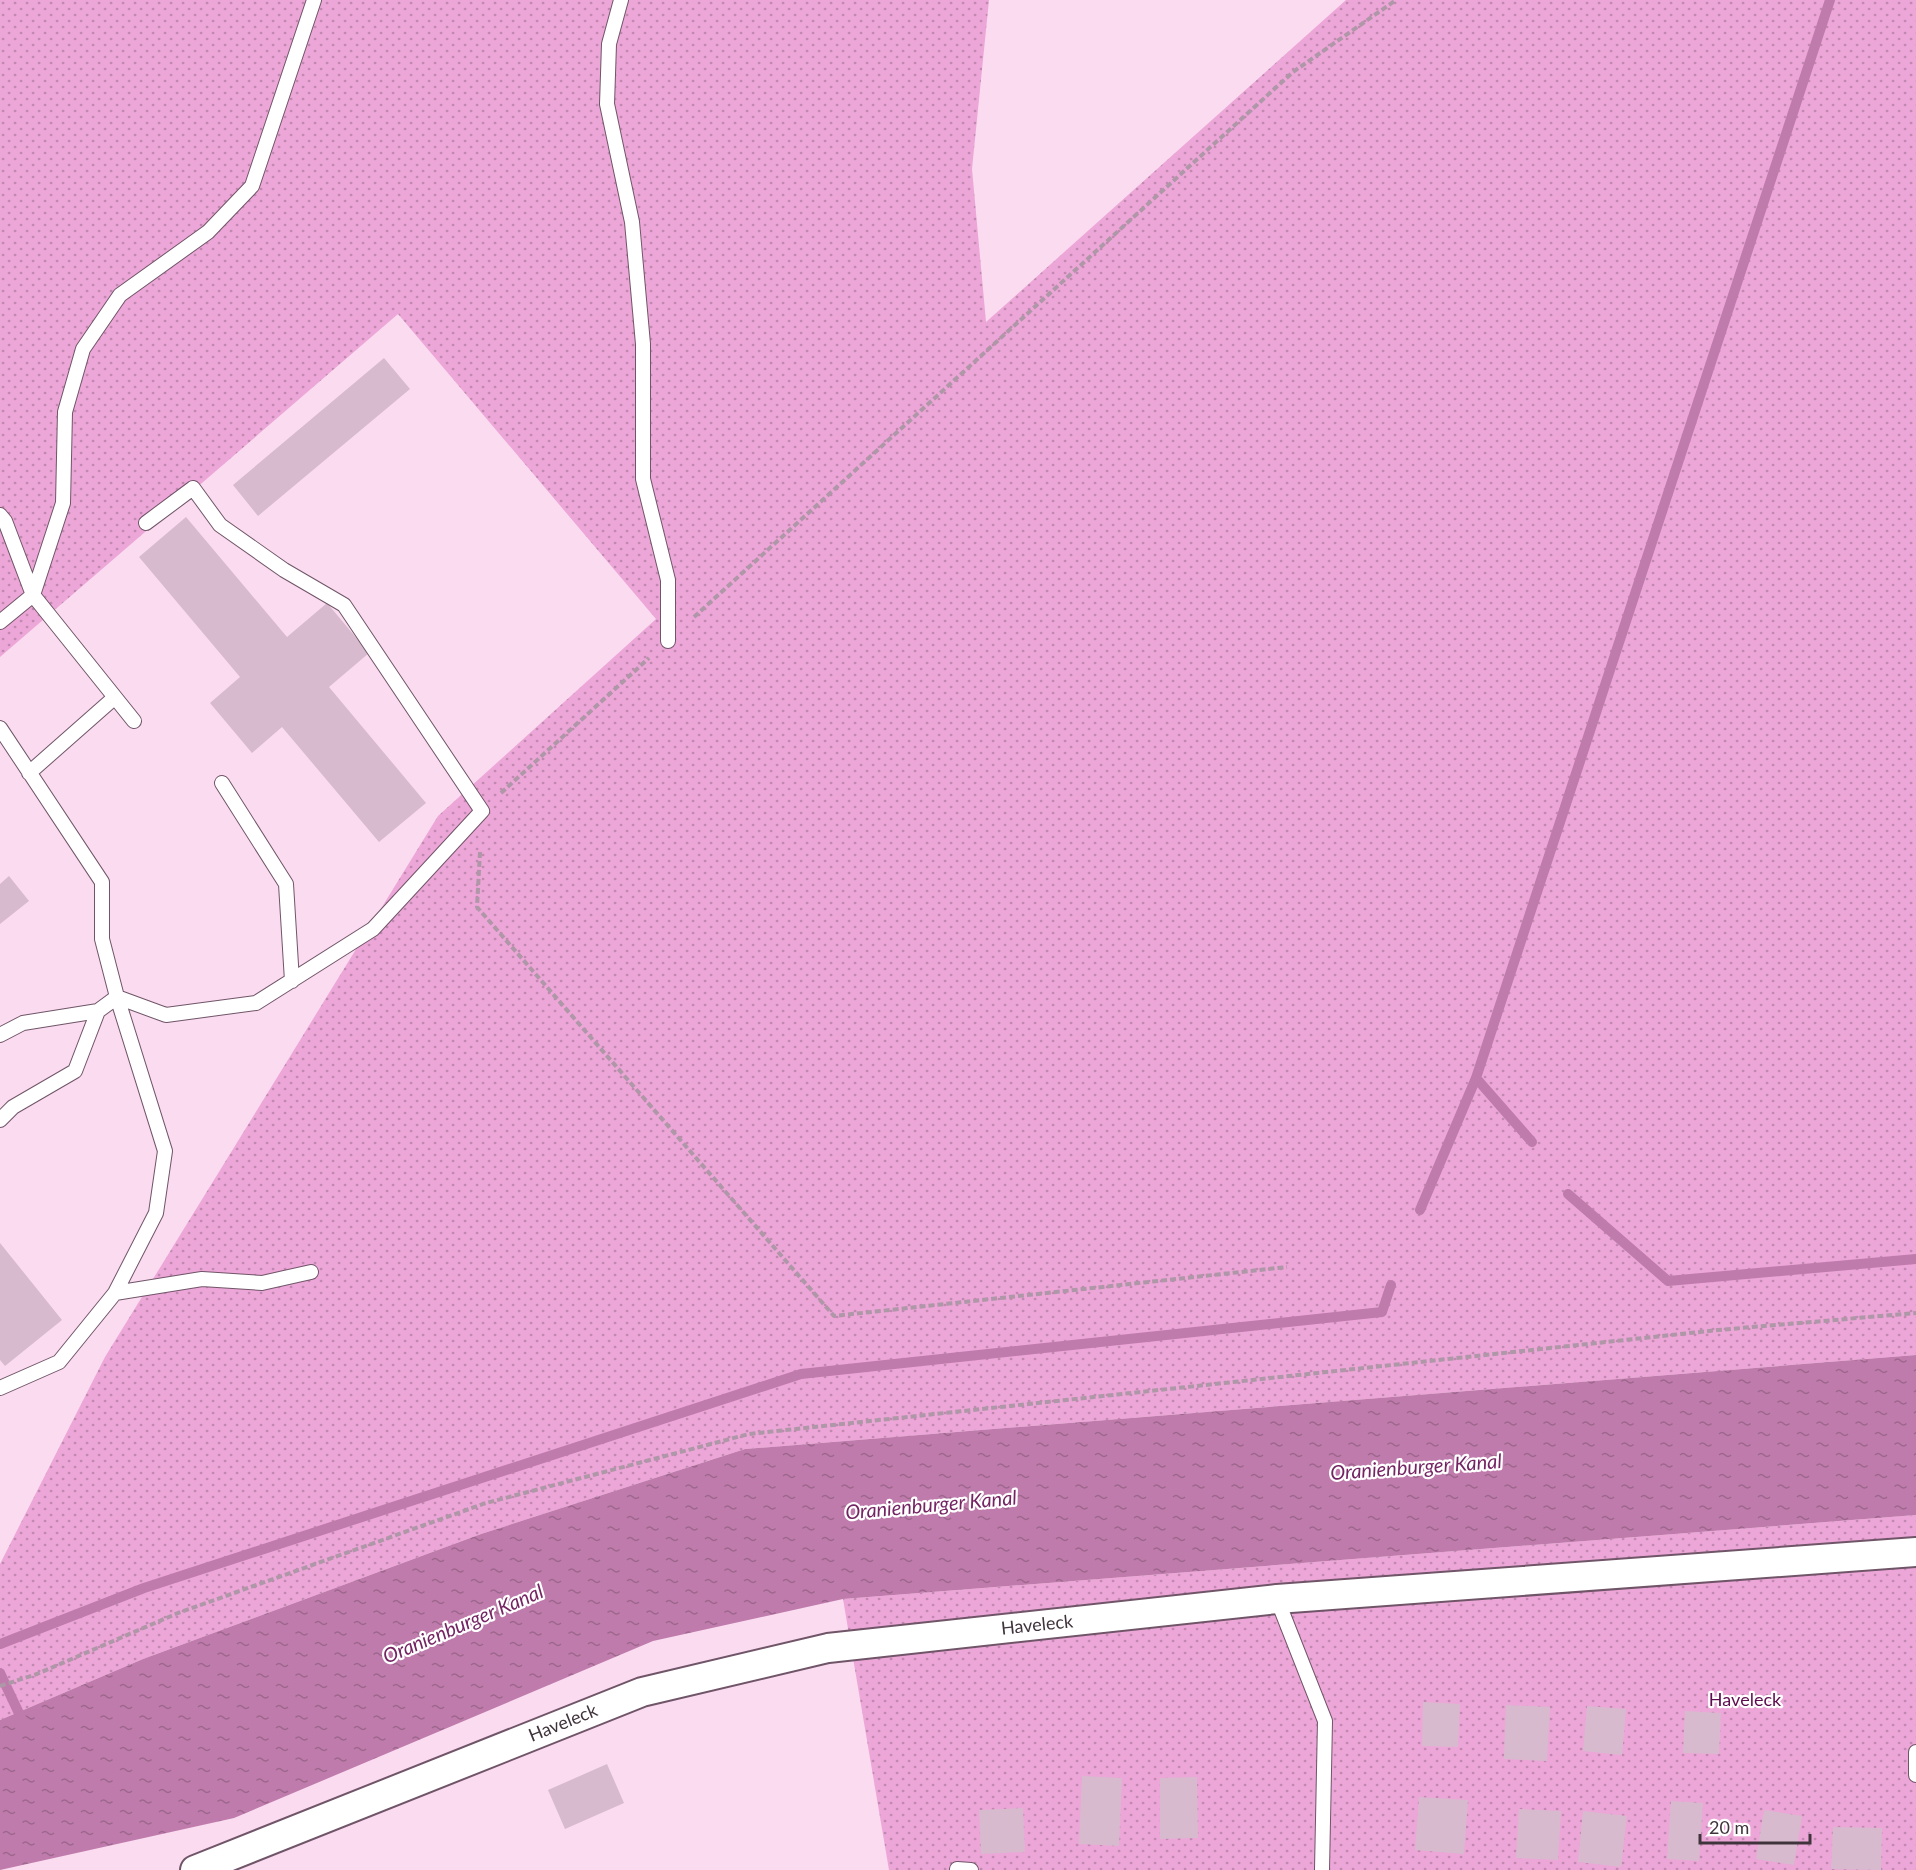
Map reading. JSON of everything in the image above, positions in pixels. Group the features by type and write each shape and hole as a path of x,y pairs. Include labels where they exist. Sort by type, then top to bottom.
{"street":[{"name":"Haveleck","path":"195,1870 642,1692 828,1648 1277,1599 1916,1552"}],"lane":[{"path":"0,622 33,595 63,503 65,412 83,350 120,295 208,232 252,186 314,0"},
{"path":"621,0 609,44 607,104 632,222 643,344 643,479 668,580 668,641"},
{"path":"117,997 166,1015 256,1003 373,929 482,811 344,605 284,570 220,525 193,488 146,523"},
{"path":"0,515 5,521 33,595 134,721"},
{"path":"29,773 114,698"},
{"path":"0,728 102,882 102,939 117,997 165,1151 156,1213 115,1293 59,1362 0,1388"},
{"path":"222,783 286,884 291,981"},
{"path":"0,1035 23,1023 98,1011 117,997"},
{"path":"0,1120 13,1107 75,1071 98,1011"},
{"path":"115,1293 202,1279 262,1283 311,1272"},
{"path":"1277,1599 1325,1721 1322,1870"},
{"path":"1916,1752 1916,1775"},
{"path":"957,1869 971,1870"}],"path":[{"path":"1287,1267 834,1316 477,907 482,811 1293,72 1396,0"},
{"path":"0,1686 37,1674 178,1613 486,1503 749,1434 1718,1330 1916,1313"}],"green space":[{"path":"0,0 989,0 972,169 986,322 1346,0 1916,0 1916,1355 745,1449 481,1534 143,1659 0,1720 0,1564 105,1357 438,816 656,619 398,314 0,657"},
{"name":"Haveleck","path":"1916,1515 1916,1870 889,1870 843,1599"}],"water":[{"name":"Oranienburger Kanal","path":"1916,1355 1916,1515 843,1599 653,1641 234,1818 0,1870 0,1720 143,1659 481,1534 745,1449"}],"building":[{"path":"384,358 410,389 258,516 233,485"},
{"path":"186,517 287,637 327,603 369,653 329,687 426,803 379,842 282,727 252,753 210,703 240,677 139,557"},
{"path":"9,876 29,901 0,924 0,884"},
{"path":"0,1243 62,1320 5,1366 0,1360"},
{"path":"1423,1702 1460,1704 1458,1747 1422,1746"},
{"path":"1506,1705 1550,1707 1547,1761 1504,1759"},
{"path":"1587,1706 1626,1709 1622,1755 1583,1751"},
{"path":"1685,1711 1721,1713 1719,1754 1683,1753"},
{"path":"607,1764 624,1803 565,1829 548,1790"},
{"path":"1082,1776 1122,1778 1119,1846 1079,1844"},
{"path":"1197,1777 1198,1838 1160,1839 1160,1778"},
{"path":"1419,1797 1468,1800 1464,1854 1415,1850"},
{"path":"1671,1801 1703,1803 1699,1861 1667,1859"},
{"path":"1023,1808 1025,1852 981,1854 979,1810"},
{"path":"1519,1809 1561,1811 1558,1860 1516,1858"},
{"path":"1764,1810 1802,1816 1794,1865 1756,1859"},
{"path":"1583,1811 1627,1816 1621,1867 1578,1862"},
{"path":"1833,1827 1882,1828 1881,1870 1831,1869"}],"waterway":[{"path":"1420,1210 1476,1078 1830,0"},
{"path":"1476,1078 1532,1142"},
{"path":"1568,1194 1668,1281 1916,1259"},
{"path":"0,1644 144,1588 801,1374 1382,1312 1391,1285"},
{"path":"0,1673 24,1724"}]}
